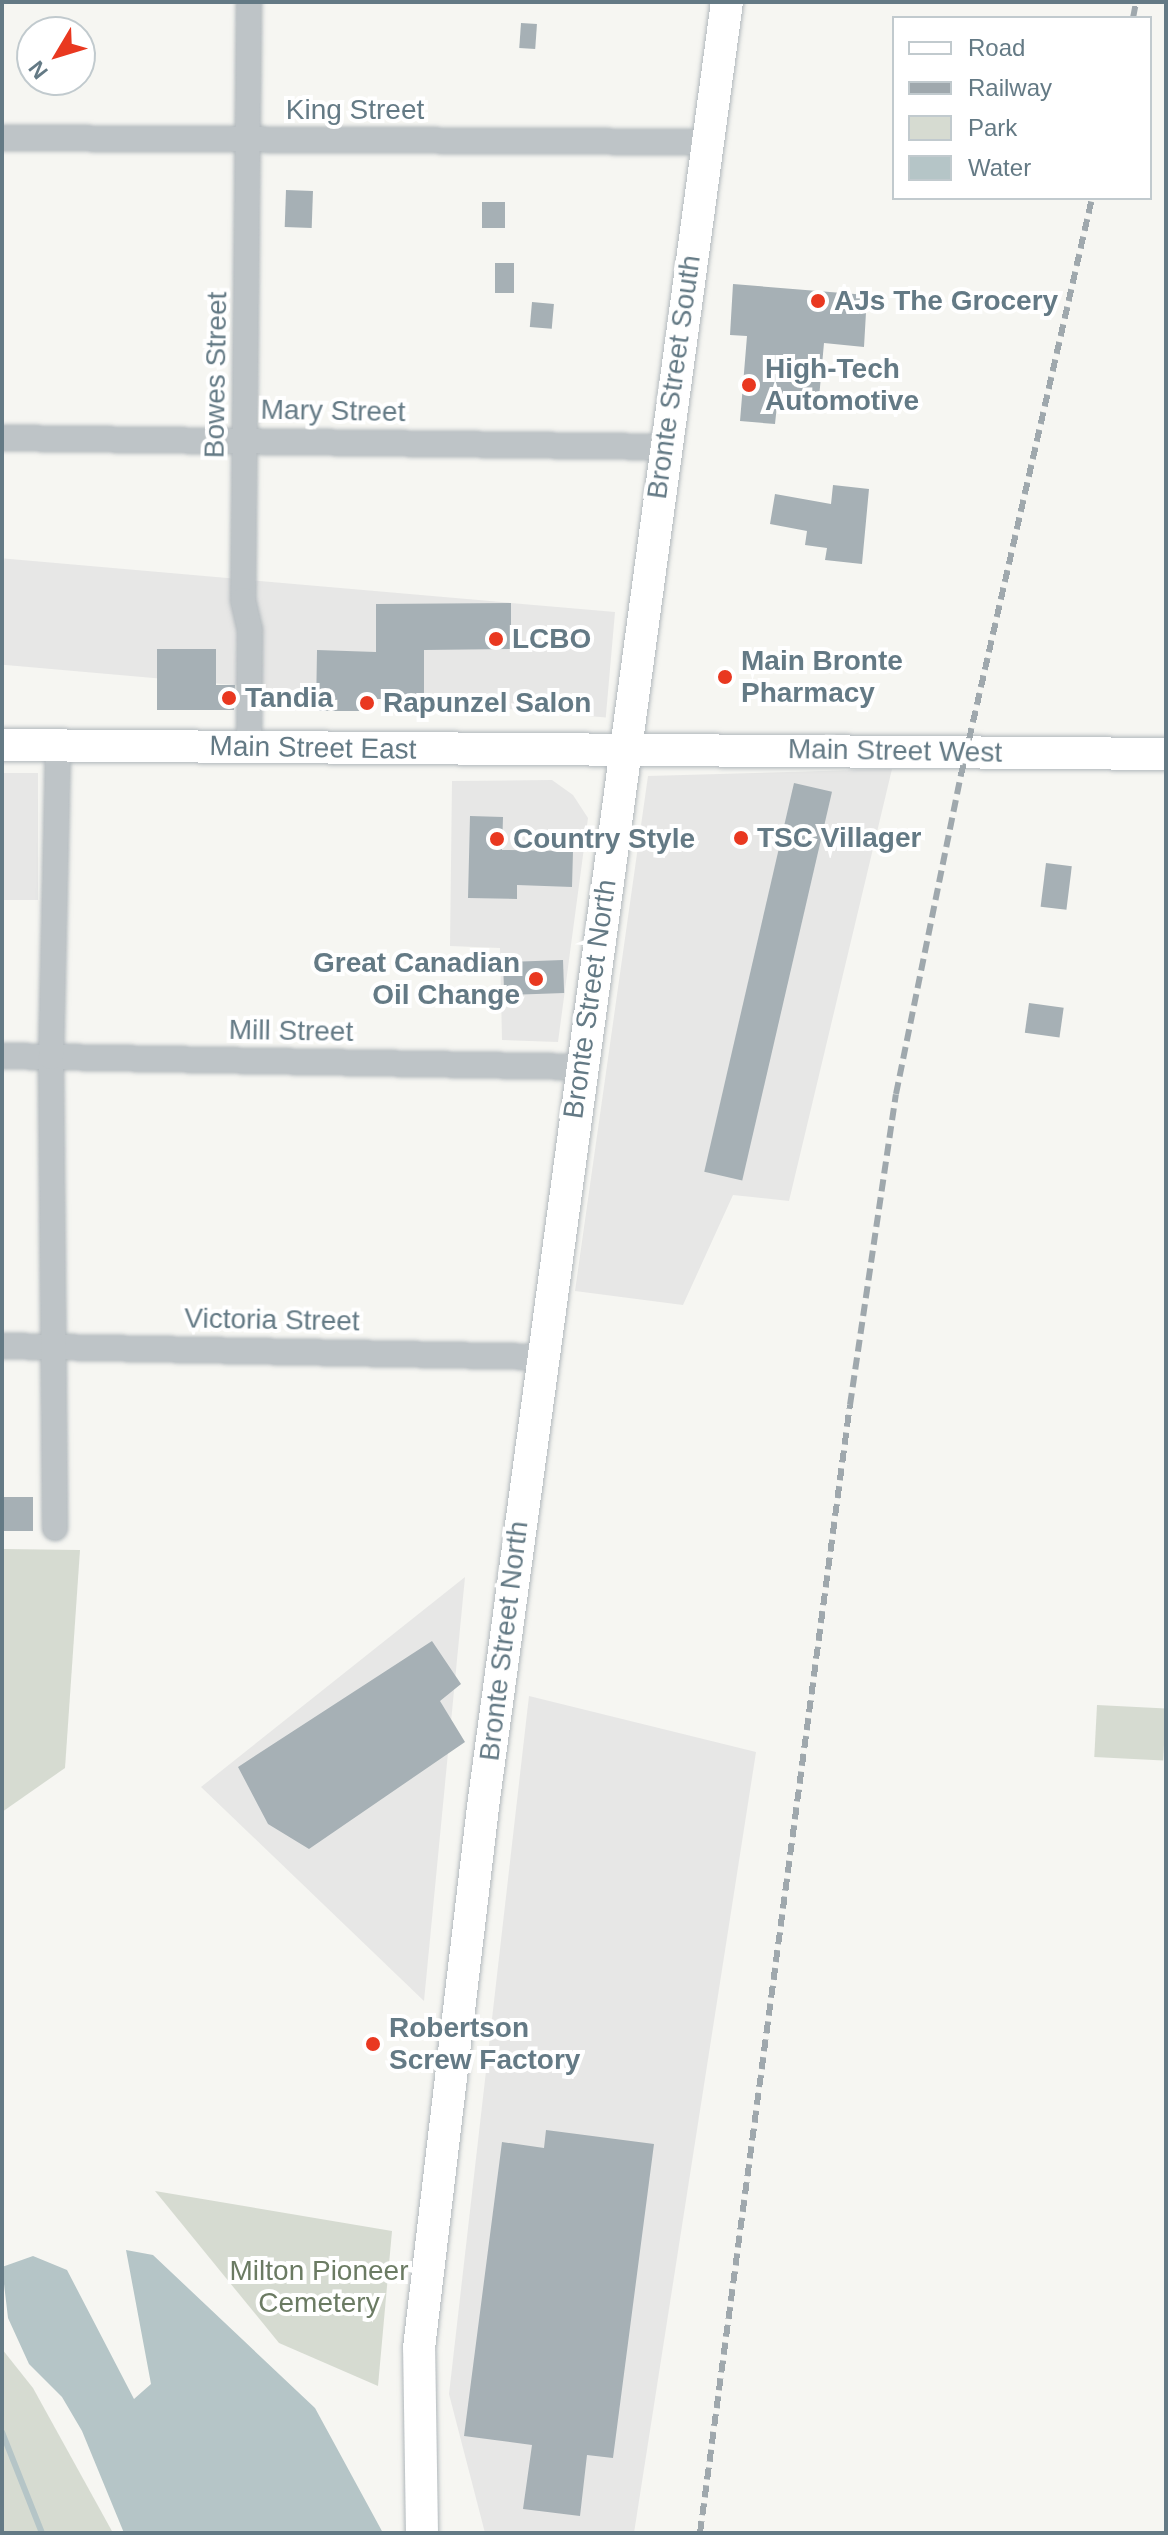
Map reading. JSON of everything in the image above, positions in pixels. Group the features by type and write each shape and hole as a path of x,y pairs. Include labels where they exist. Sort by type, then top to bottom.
{"main road":[{"name":"Bronte Street South","path":"624,752 663,447 727,2"},
{"name":"Main Street East","path":"2,745 624,752"},
{"name":"Main Street West","path":"624,752 1166,754"},
{"name":"Bronte Street North","path":"422,2533 419,2348 540,1357 624,752"}],"street":[{"name":"Bowes Street","path":"249,2 245,440 249,748"},
{"name":"King Street","path":"2,138 707,142"},
{"name":"Mary Street","path":"2,438 663,447"},
{"path":"55,1528 51,1057 58,745"},
{"name":"Mill Street","path":"2,1056 579,1067"},
{"name":"Victoria Street","path":"2,1346 540,1357"}],"shaded area":[{"path":"4,559 615,612 606,718 2,665"},
{"path":"892,769 789,1201 733,1195 683,1305 575,1291 648,776"},
{"path":"2,773 38,773 38,900 2,900"},
{"path":"552,780 573,795 588,818 558,1042 502,1040 500,948 450,946 452,781"},
{"path":"465,1577 424,2001 201,1787"},
{"path":"529,1696 756,1752 634,2533 485,2533 449,2394"}],"green space":[{"path":"2,1549 80,1550 65,1768 2,1812"},
{"path":"1097,1705 1166,1709 1163,1761 1094,1757"},
{"name":"Milton Pioneer Cemetery","path":"155,2191 392,2231 378,2386 279,2343"},
{"path":"2,2349 33,2388 113,2533 2,2533"}],"water":[{"path":"126,2250 153,2255 315,2408 383,2533 124,2533 82,2431 62,2397 29,2364 8,2318 2,2267 33,2256 67,2270 134,2399 151,2384"}],"building":[{"path":"521,23 537,24 535,49 519,48"},
{"path":"286,190 313,191 312,228 285,227"},
{"path":"482,202 505,202 505,228 482,228"},
{"path":"495,263 514,263 514,293 495,293"},
{"path":"733,284 867,295 864,347 824,343 818,409 777,405 775,424 740,421 747,336 730,335"},
{"path":"532,302 554,304 552,329 530,327"},
{"path":"833,485 869,489 862,564 825,560 827,548 805,545 807,531 770,524 775,494 831,504"},
{"path":"511,603 511,649 424,650 424,699 372,699 372,711 316,711 317,650 376,652 376,604"},
{"path":"157,649 216,649 216,685 235,685 234,710 157,710"},
{"path":"794,783 832,792 742,1181 704,1172"},
{"path":"470,816 503,817 502,850 573,851 572,887 517,885 517,899 468,898"},
{"path":"1046,863 1072,866 1066,910 1041,907"},
{"path":"563,960 564,993 504,995 503,962"},
{"path":"1029,1003 1064,1008 1059,1038 1025,1033"},
{"path":"4,1497 33,1497 33,1531 4,1531"},
{"path":"432,1641 461,1684 440,1701 465,1742 309,1849 268,1824 238,1767"},
{"path":"546,2130 654,2144 613,2458 587,2455 580,2516 523,2509 532,2445 464,2436 502,2142 544,2148"}],"waterway":[{"path":"2,2432 42,2533"}],"railway":[{"path":"1133,16 1136,2"},
{"path":"700,2533 850,1405 896,1094 961,775 1092,200"}],"place":[{"name":"AJs The Grocery","path":"818,301"},
{"name":"High-Tech Automotive","path":"749,385"},
{"name":"LCBO","path":"496,639"},
{"name":"Main Bronte Pharmacy","path":"725,677"},
{"name":"Tandia","path":"229,698"},
{"name":"Rapunzel Salon","path":"367,703"},
{"name":"TSC Villager","path":"741,838"},
{"name":"Country Style","path":"497,839"},
{"name":"Great Canadian Oil Change","path":"536,979"},
{"name":"Robertson Screw Factory","path":"373,2044"}]}
